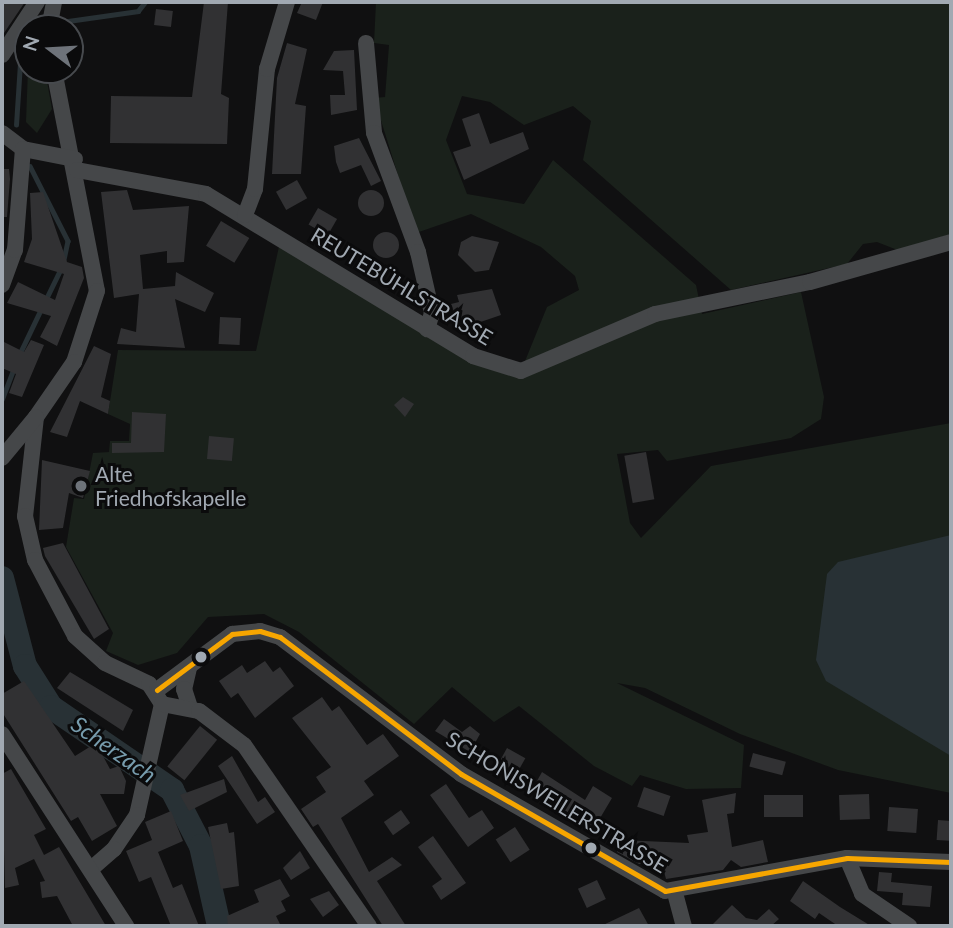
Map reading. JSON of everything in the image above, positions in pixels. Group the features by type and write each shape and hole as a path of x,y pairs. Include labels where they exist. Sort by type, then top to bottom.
{"street":[{"path":"2,55 37,2"},
{"path":"245,215 255,189 267,69 287,2"},
{"path":"366,43 374,133 418,252 432,313 426,329"},
{"path":"2,458 6,439 36,418 74,362 95,303 95,260 57,84"},
{"path":"2,285 17,238 9,142"},
{"name":"REUTEBÜHLSTRASSE","path":"9,142 76,165 180,185 245,215 426,329 489,363 534,369 655,314 810,282 951,242"},
{"path":"36,418 30,446 24,516 53,600 86,650 159,697 190,707 244,745 369,926"},
{"path":"6,439 30,446"},
{"name":"SCHONISWEILERSTRASSE","path":"159,697 189,668 232,634 260,631 279,637 461,775 624,871 675,893 847,858 951,862"},
{"path":"189,668 184,689 190,707"},
{"path":"91,869 128,832 146,778 159,697"},
{"path":"2,734 126,926"},
{"path":"847,858 862,894 909,926"},
{"path":"675,893 684,926"}],"shaded area":[{"path":"376,2 951,2 951,234 900,251 877,242 863,244 847,264 731,290 583,160 591,121 573,106 524,125 490,102 462,96 446,140 467,194 524,204 553,160 696,285 702,314 801,292 824,397 821,419 791,438 667,461 658,450 617,454 630,523 641,538 711,466 951,423 951,793 838,770 740,734 645,688 617,683 744,745 741,788 686,789 640,775 632,786 594,766 519,706 494,722 452,687 414,724 299,632 264,614 208,617 177,653 138,665 106,651 113,633 66,547 74,498 84,499 93,453 109,452 110,441 129,441 130,424 108,414 118,350 256,351 280,242 427,329 521,371 547,307 579,290 575,276 541,247 471,214 416,233 374,98 385,97 389,45 374,43"},
{"path":"27,84 48,84 52,109 37,133 26,122"},
{"path":"951,535 951,756 826,681 816,660 827,574 838,562"}],"building":[{"path":"2,2 25,2 17,14 14,14 2,36"},
{"path":"204,2 228,2 221,94 229,98 227,144 110,143 111,96 192,97"},
{"path":"302,2 323,2 316,20 297,13"},
{"path":"156,9 173,11 171,27 154,25"},
{"path":"287,43 307,49 295,104 306,106 301,174 272,174 277,78"},
{"path":"354,50 357,110 331,115 330,95 345,95 343,71 323,70 334,51"},
{"path":"479,113 490,144 523,132 529,149 464,180 453,152 471,146 462,119"},
{"path":"359,138 381,181 371,186 361,165 340,173 336,162 334,146"},
{"path":"2,169 9,169 7,217 2,217"},
{"path":"297,180 307,198 286,210 276,192"},
{"path":"127,190 133,210 189,206 184,262 167,263 167,251 140,255 143,289 175,286 176,272 214,293 205,312 175,299 185,348 117,344 121,328 136,332 139,294 114,298 101,192"},
{"path":"371,190 380,194 384,203 380,212 371,216 362,212 358,203 362,194"},
{"path":"43,192 67,262 82,267 84,278 57,346 40,337 51,316 7,303 18,282 55,300 64,274 24,262 32,239 30,193"},
{"path":"318,208 337,219 328,235 308,224"},
{"path":"221,221 249,238 234,263 206,246"},
{"path":"386,232 395,236 399,245 395,254 386,258 377,254 373,245 377,236"},
{"path":"472,236 499,242 489,270 475,272 458,255 461,242"},
{"path":"492,289 501,315 460,329 451,304 459,302 457,295"},
{"path":"220,317 241,318 240,345 219,344"},
{"path":"31,340 44,345 22,397 9,393 16,374 2,368 2,341 24,352"},
{"path":"94,346 111,354 101,397 110,401 108,414 80,401 67,437 50,432"},
{"path":"403,397 414,404 405,417 394,405"},
{"path":"132,412 166,414 164,452 112,453 112,443 131,443"},
{"path":"209,436 234,438 232,461 207,459"},
{"path":"646,452 654,499 633,503 624,456"},
{"path":"42,460 90,471 83,498 69,493 63,528 39,530"},
{"path":"63,543 109,629 94,639 45,556 43,548"},
{"path":"265,661 273,672 280,667 294,686 255,718 238,693 231,698 219,681 242,665 247,673"},
{"path":"70,672 133,710 123,731 57,688"},
{"path":"24,681 75,756 96,743 110,769 119,766 126,781 124,794 100,794 117,826 92,841 78,817 71,821 2,712 2,694"},
{"path":"322,697 332,711 339,706 367,745 383,734 399,756 364,781 374,795 341,818 369,872 392,857 402,865 377,881 406,926 383,926 318,824 313,827 301,809 326,792 316,777 331,767 292,718"},
{"path":"444,719 462,732 470,726 480,734 470,752 435,731"},
{"path":"200,726 217,740 184,780 167,766"},
{"path":"507,748 525,758 514,778 496,768"},
{"path":"753,753 786,762 782,775 749,767"},
{"path":"232,756 258,802 265,797 275,812 257,824 218,766"},
{"path":"11,769 46,829 34,835 44,855 59,847 106,926 73,926 57,896 42,898 40,882 45,881 34,859 15,868 19,885 5,888 2,774"},
{"path":"542,772 585,800 593,786 612,798 593,830 533,788"},
{"path":"224,779 227,792 189,811 180,795"},
{"path":"446,784 469,818 482,810 494,828 468,847 430,795"},
{"path":"644,787 670,796 664,816 637,807"},
{"path":"736,793 734,813 727,814 732,847 763,840 768,862 741,867 731,860 723,870 666,879 662,864 639,864 617,852 621,840 689,843 687,835 708,832 702,800"},
{"path":"869,794 870,819 840,820 839,795"},
{"path":"764,795 803,795 803,817 764,817"},
{"path":"889,807 918,809 916,833 887,831"},
{"path":"401,810 410,823 393,835 384,822"},
{"path":"171,811 183,841 158,852 173,888 182,884 199,926 171,926 151,877 139,882 126,851 152,840 145,822"},
{"path":"938,820 951,821 950,841 937,840"},
{"path":"227,823 229,833 234,832 239,886 221,889 208,827"},
{"path":"515,827 530,850 510,862 496,840"},
{"path":"433,836 466,883 441,900 432,886 442,879 418,847"},
{"path":"300,851 310,868 291,880 283,868"},
{"path":"879,872 892,873 891,882 932,886 930,907 902,905 903,893 877,891"},
{"path":"280,879 290,896 281,901 286,911 276,916 281,926 228,926 227,916 259,902 254,890"},
{"path":"597,880 606,899 587,908 578,889"},
{"path":"803,881 871,926 838,926 819,913 815,919 790,901"},
{"path":"329,891 339,905 323,917 310,899"},
{"path":"732,905 746,918 757,920 769,909 779,919 771,926 711,926"},
{"path":"639,908 649,926 601,926"}],"waterway":[{"name":"Scherzach","path":"84,19 138,11 145,2"},
{"name":"Scherzach","path":"16,125 19,84"},
{"name":"Scherzach","path":"30,166 68,241 64,260"},
{"name":"Scherzach","path":"45,301 61,268"},
{"name":"Scherzach","path":"19,355 41,309"},
{"name":"Scherzach","path":"2,399 13,370"},
{"name":"Scherzach","path":"2,578 25,666 51,707 172,790 201,846 219,926"}],"transit line":[{"path":"157,690 232,634 260,631 280,637 461,774 665,891 847,858 951,862"}],"place":[{"name":"Alte Friedhofskapelle","path":"81,486"}]}
